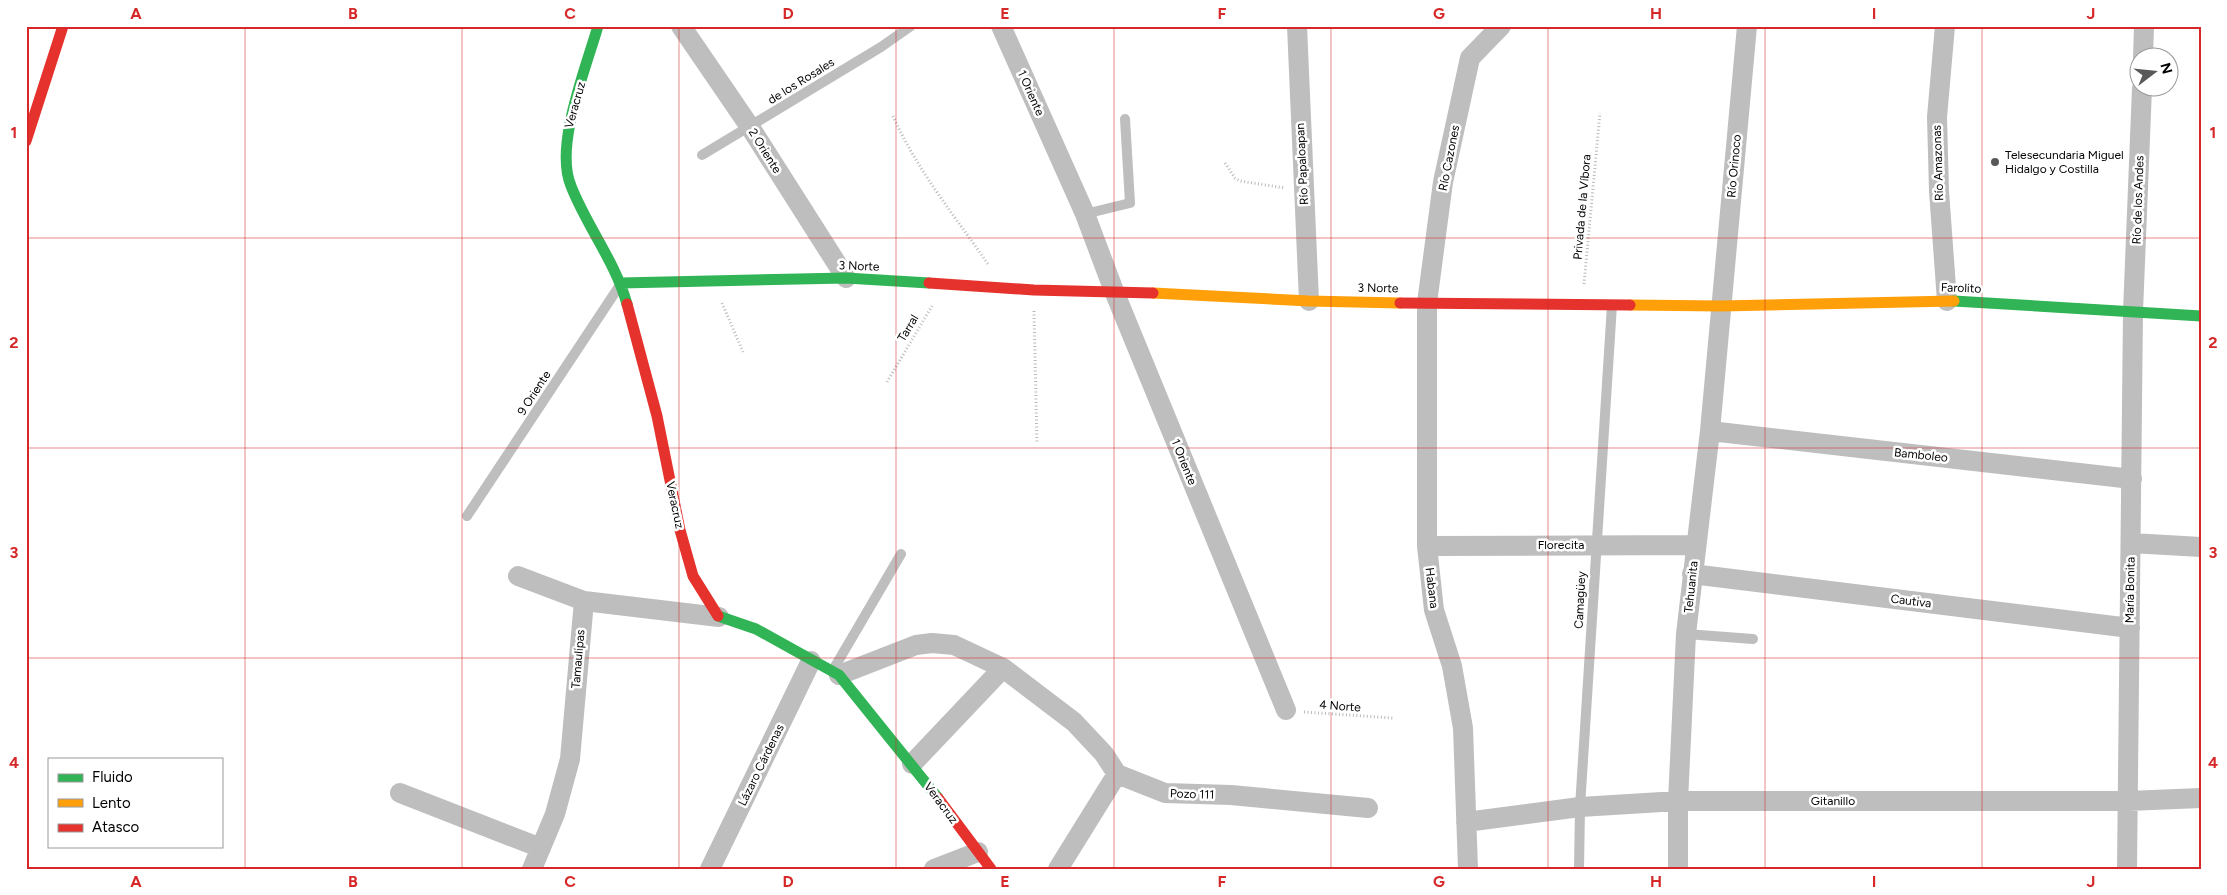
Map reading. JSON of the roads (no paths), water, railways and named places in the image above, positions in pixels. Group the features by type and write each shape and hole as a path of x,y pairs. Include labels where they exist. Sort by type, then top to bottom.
{"street":[{"path":"26,141 64,26"},
{"name":"Veracruz","path":"598,26 567,133 565,161 570,185 621,283 657,416 680,530 693,576 719,617 756,629 811,661 836,673 912,764 991,869"},
{"name":"2 Oriente","path":"681,26 750,127 846,278"},
{"name":"1 Oriente","path":"1001,26 1085,214 1114,291 1286,710"},
{"name":"Río Papaloapan","path":"1297,26 1309,301"},
{"name":"Río Cazones","path":"1427,303 1443,182 1470,58 1501,26"},
{"name":"Río Orinoco","path":"1721,306 1747,26"},
{"name":"Río Amazonas","path":"1945,26 1937,117 1939,191 1947,301"},
{"path":"2143,48 2144,26"},
{"name":"Río de los Andes","path":"2133,312 2142,98"},
{"name":"3 Norte","path":"621,283 846,278 1034,290 1114,291 1309,301 1721,306"},
{"name":"Farolito","path":"1721,306 1947,301 2201,316"},
{"name":"Habana","path":"1427,303 1427,546 1434,610 1452,666 1463,728 1468,869"},
{"name":"Tehuanita","path":"1678,869 1678,801 1686,634 1710,431 1721,306"},
{"name":"María Bonita","path":"2128,869 2133,312"},
{"name":"Bamboleo","path":"1710,431 2132,479"},
{"path":"2131,544 2201,546"},
{"name":"Florecita","path":"1427,546 1696,545"},
{"name":"Cautiva","path":"1692,574 2130,628"},
{"path":"518,576 584,601 719,617"},
{"name":"Tamaulipas","path":"532,869 555,814 570,760 584,601"},
{"path":"836,673 916,646 932,643 954,645 1003,668 1074,722 1104,754 1117,774 1058,869"},
{"name":"Lázaro Cárdenas","path":"710,869 811,661"},
{"path":"912,764 1003,668"},
{"name":"Pozo 111","path":"1117,774 1165,793 1231,795 1368,808"},
{"path":"400,793 541,848"},
{"name":"Gitanillo","path":"1466,822 1580,807 1678,801 2128,801 2201,798"},
{"path":"934,869 978,852"}],"lane":[{"name":"de los Rosales","path":"702,155 911,26"},
{"path":"1085,214 1130,203 1124,119"},
{"name":"9 Oriente","path":"467,516 621,283"},
{"name":"Camagüey","path":"1579,869 1580,807 1612,304"},
{"path":"836,673 901,554"},
{"path":"1686,634 1752,639"}],"place":[{"name":"Telesecundaria Miguel Hidalgo y Costilla","path":"1995,162"}]}
